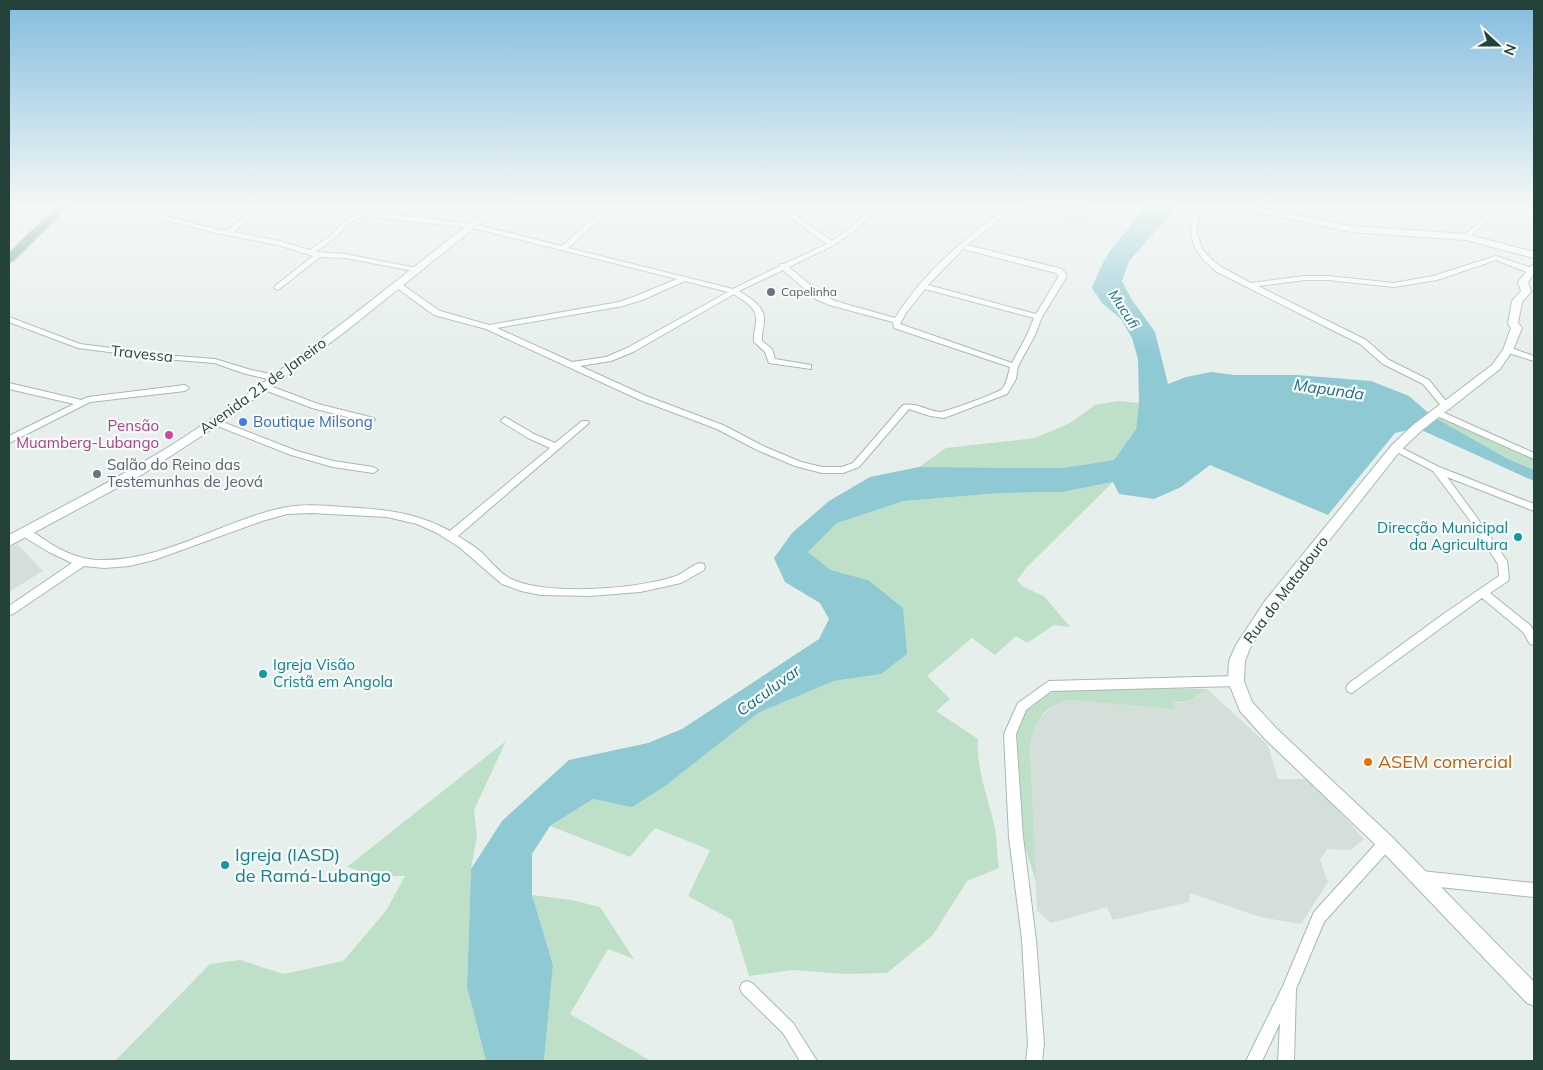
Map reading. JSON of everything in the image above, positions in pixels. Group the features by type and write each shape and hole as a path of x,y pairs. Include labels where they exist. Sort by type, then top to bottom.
{"main road":[{"name":"Avenida 21 de Janeiro","path":"277,378 437,254"}],"street":[{"path":"278,288 314,254 345,256 416,270"},
{"path":"588,254 734,291 757,309 760,317 757,335 758,342 769,351 772,361 808,367"},
{"path":"569,365 608,359 621,354 734,291 810,254"},
{"path":"953,254 923,286 897,321 897,326 1014,366"},
{"path":"397,285 437,312 490,328 643,398 720,426 760,448 798,464 822,470 843,470 856,465 906,407 912,406 930,413 944,415 1004,392 1012,379 1014,366 1031,335 1038,317 1063,276 1061,273 990,254"},
{"path":"1201,254 1205,260 1220,270 1363,342 1386,362 1426,382 1439,412 1534,456"},
{"path":"1248,285 1305,278 1328,278 1394,285 1434,278 1491,259 1502,260 1533,269"},
{"path":"783,266 819,297 832,303 897,321"},
{"name":"Rua do Matadouro","path":"1533,269 1523,282 1530,293 1517,301 1513,324 1517,328 1508,350 1496,367 1417,428 1396,448 1270,605 1244,645 1237,660 1236,681 1246,706 1271,734 1386,843 1534,996"},
{"path":"490,328 620,304 686,278"},
{"path":"923,286 1038,317"},
{"name":"Travessa","path":"9,319 78,346 164,357 215,360 249,372 277,378"},
{"path":"1508,350 1534,359"},
{"name":"Avenida 21 de Janeiro","path":"9,541 178,446 277,378"},
{"path":"9,386 82,403"},
{"path":"265,387 315,406 370,420"},
{"path":"9,440 93,399 185,388"},
{"path":"505,420 531,436 556,447"},
{"path":"215,422 294,454 333,464 373,470"},
{"path":"450,537 585,423"},
{"path":"1396,448 1436,469 1534,508"},
{"path":"1352,688 1446,618 1504,578 1503,564 1472,517 1436,469"},
{"path":"25,532 61,555 82,562 107,566 158,556 282,511 311,509 396,515 420,521 450,537 474,553 493,572 506,581 518,587 541,592 622,591 655,586 678,580 700,567"},
{"path":"9,611 82,562"},
{"path":"1483,593 1526,628 1534,641"},
{"path":"1034,1061 1036,1044 1029,940 1016,837 1010,734 1022,707 1049,686 1236,681"},
{"path":"1254,1061 1289,989 1319,917 1386,843"},
{"path":"1419,878 1534,890"},
{"path":"747,988 788,1028 809,1061"},
{"path":"1286,1061 1289,989"}],"shaded area":[{"path":"17,544 43,571 9,592 9,548"},
{"path":"1207,689 1268,745 1278,779 1307,779 1364,839 1351,850 1327,849 1320,860 1328,882 1301,924 1260,917 1190,893 1189,902 1113,920 1107,907 1051,923 1037,911 1030,746 1033,730 1040,718 1058,701 1071,700 1175,708 1174,702 1182,703 1197,697"}],"green space":[{"path":"1118,401 1139,403 1136,429 1114,460 1062,468 919,467 946,448 1035,438 1070,423 1095,405"},
{"path":"1438,413 1534,456 1534,470 1506,458 1432,416"},
{"path":"1113,482 1027,567 1017,580 1022,586 1045,597 1070,627 1054,625 1027,643 1016,636 995,655 972,638 927,676 950,699 936,711 978,739 979,762 995,829 999,868 967,881 933,935 887,973 845,974 793,970 749,976 732,920 688,896 710,850 655,828 630,857 550,826 593,799 632,806 758,713 834,681 881,674 868,580 831,570 808,552 837,523 904,501 1001,493 1062,492"},
{"path":"1062,689 1207,689 1188,701 1174,702 1175,709 1071,700 1054,705 1042,715 1034,729 1030,746 1036,882 1023,840 1017,729 1024,713 1048,694"},
{"path":"506,741 474,810 477,836 471,869 467,987 486,1061 115,1061 210,964 240,960 284,974 343,961 386,911 405,876 373,876 347,867"},
{"path":"532,895 571,900 600,907 634,959 608,949 570,1014 651,1061 544,1061 553,965"}],"water":[{"path":"1108,254 1135,254 1129,261 1122,281 1132,300 1155,332 1168,384 1186,377 1211,372 1234,375 1297,375 1371,381 1409,396 1432,416 1506,458 1534,470 1534,481 1417,428 1395,433 1328,515 1210,465 1181,487 1154,499 1119,494 1113,482 1062,492 1001,493 904,501 837,523 808,552 831,570 868,580 903,608 907,654 881,674 834,681 758,713 665,786 632,807 593,799 550,826 532,854 532,895 553,965 544,1061 486,1061 467,987 471,869 502,821 569,760 648,743 682,729 819,639 829,619 820,603 785,582 774,558 792,533 829,501 870,477 919,467 1062,468 1114,460 1136,429 1139,403 1138,359 1132,338 1121,319 1102,303 1092,288"}],"place":[{"name":"Capelinha","path":"771,292"},
{"name":"Boutique Milsong","path":"243,422"},
{"name":"Pensão Muamberg-Lubango","path":"169,435"},
{"name":"Salão do Reino das Testemunhas de Jeová","path":"97,474"},
{"name":"Direcção Municipal da Agricultura","path":"1518,537"},
{"name":"Igreja Visão Cristã em Angola","path":"263,674"},
{"name":"ASEM comercial","path":"1368,762"},
{"name":"Igreja (IASD) de Ramá-Lubango","path":"225,865"}],"water label":[{"name":"Mucufi","path":"1124,309"},
{"name":"Mapunda","path":"1329,389"},
{"name":"Caculuvar","path":"768,690"}]}
